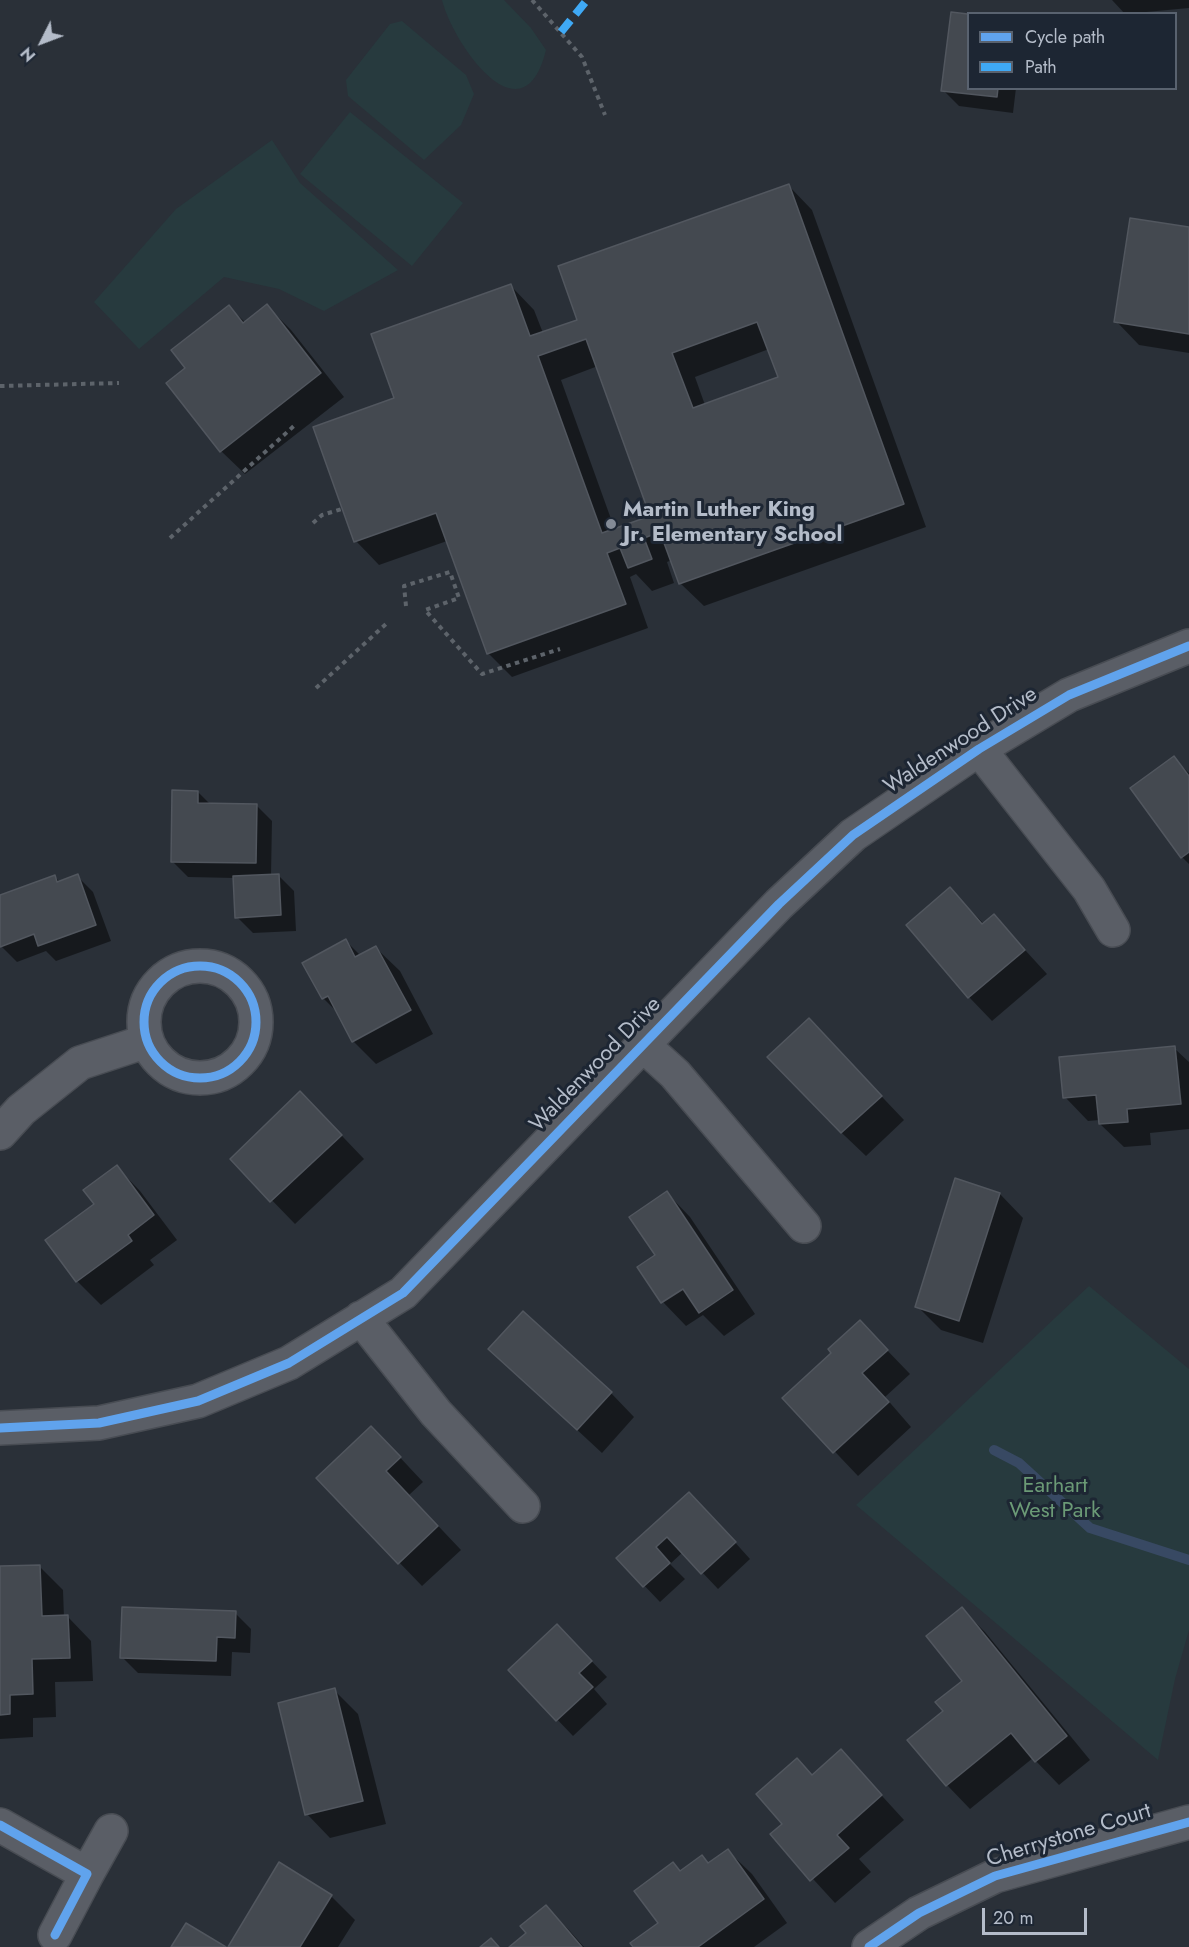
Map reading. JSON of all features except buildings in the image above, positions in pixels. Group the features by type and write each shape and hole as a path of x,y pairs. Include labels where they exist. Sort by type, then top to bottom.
{"street":[{"name":"Waldenwood Drive","path":"0,1428 99,1423 198,1401 289,1363 403,1293 779,904 853,835 979,749 1069,695 1189,646"},
{"name":"Waldenwood Drive","path":"979,749 1083,880 1113,930"},
{"path":"0,1133 21,1110 80,1063 147,1041"},
{"name":"Waldenwood Drive","path":"643,1045 675,1074 804,1226"},
{"path":"361,1318 436,1413 524,1506"},
{"name":"Cherrystone Court","path":"869,1947 919,1913 995,1876 1189,1821"},
{"path":"0,1825 87,1874"},
{"path":"55,1935 111,1831"}],"path":[{"path":"532,0 582,57 604,115"},
{"path":"0,386 119,383"},
{"path":"170,538 295,425"},
{"path":"313,523 322,515 342,509"},
{"path":"406,606 404,586 450,572 459,598 425,610 482,674 560,649"},
{"path":"316,688 386,624"}],"green space":[{"path":"442,0 504,0 531,28 546,50 535,77 522,88 506,87 490,77 460,40"},
{"path":"402,21 466,75 474,94 461,125 424,160 348,96 346,80 390,24"},
{"path":"350,112 463,203 412,266 300,174"},
{"path":"272,140 300,183 398,270 324,311 279,289 224,277 139,349 94,302 176,209"},
{"name":"Earhart West Park","path":"1089,1286 1189,1369 1189,1630 1175,1679 1158,1760 856,1505"}],"waterway":[{"path":"994,1450 1019,1463 1090,1528 1189,1560"}],"marked path":[{"path":"561,32 587,0"}],"cycle path":[{"path":"0,1428 99,1423 198,1401 289,1363 403,1293 779,904 853,835 979,749 1069,695 1189,646"},
{"path":"200,966 221,970 239,983 252,1001 256,1022 252,1043 239,1061 221,1074 200,1078 179,1074 161,1061 148,1043 144,1022 148,1001 161,983 179,970 200,966"},
{"path":"869,1947 919,1913 995,1876 1189,1822"},
{"path":"0,1825 87,1874 55,1935"}],"place":[{"name":"Martin Luther King Jr. Elementary School","path":"611,524"}]}
